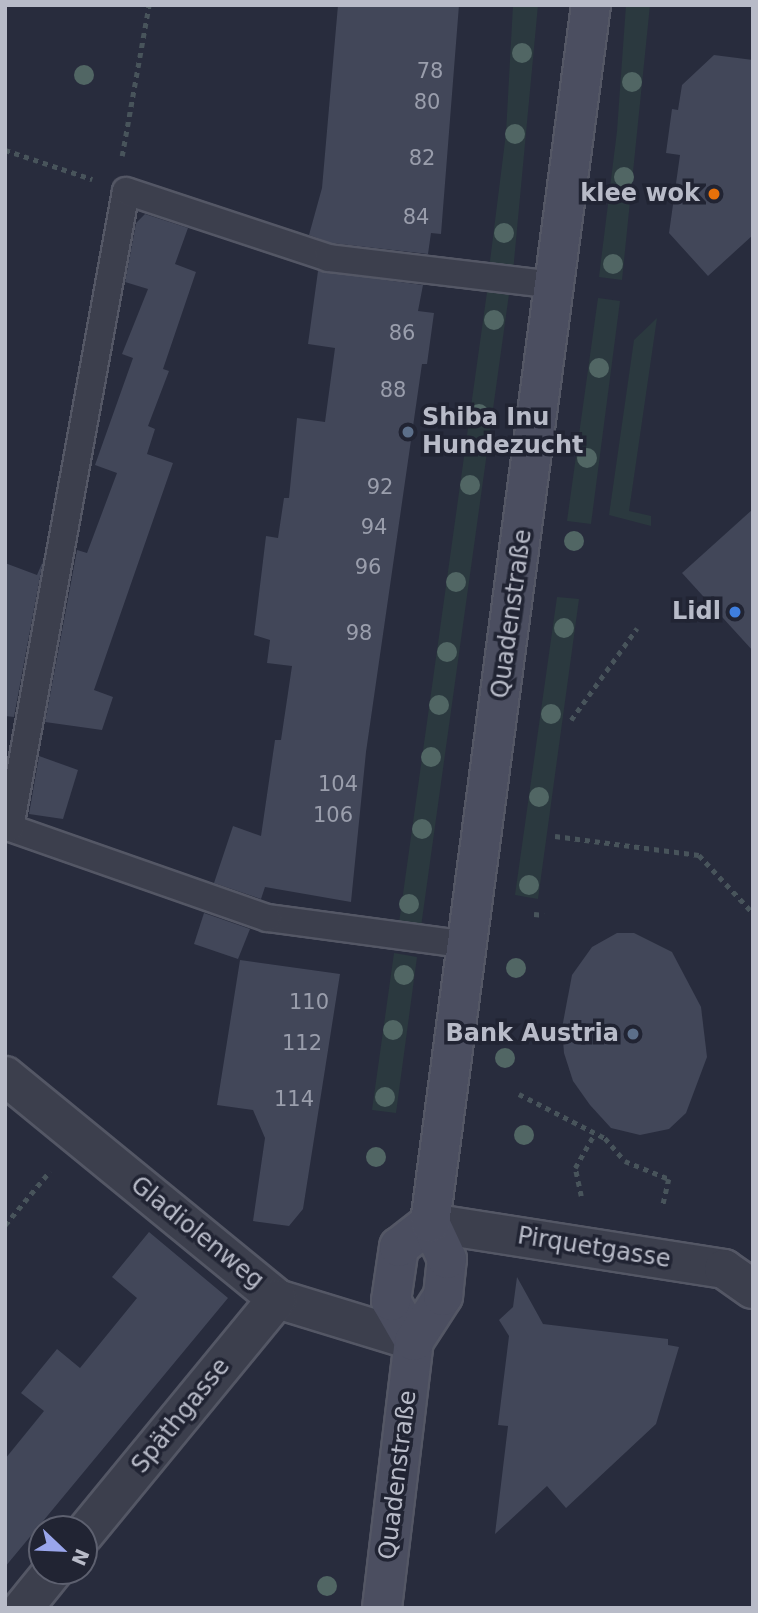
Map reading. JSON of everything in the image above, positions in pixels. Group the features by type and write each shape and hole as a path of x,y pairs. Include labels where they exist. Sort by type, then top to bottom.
{"street":[{"name":"Quadenstraße","path":"382,1608 414,1341 443,1296 447,1259 430,1223 591,5"},
{"name":"Gladiolenweg","path":"5,1076 277,1299 414,1341"},
{"name":"Pirquetgasse","path":"430,1223 724,1269 753,1289"},
{"path":"414,1341 391,1301 399,1247 430,1223"},
{"name":"Späthgasse","path":"98,1517 277,1299"},
{"path":"23,1608 42,1585"}],"lane":[{"path":"468,945 267,918 10,828 121,189 328,258 555,285"}],"path":[{"path":"5,150 121,189 149,5"},
{"path":"571,720 637,628"},
{"path":"555,836 699,855 753,914"},
{"path":"534,914 544,915"},
{"path":"519,1094 595,1133 625,1161 669,1179 663,1205"},
{"path":"581,1196 575,1168 595,1133"},
{"path":"5,1225 79,1137"}],"shaded area":[{"path":"513,5 538,5 513,272 489,269 506,133"},
{"path":"626,5 650,5 622,280 599,277 617,131"},
{"path":"487,292 509,294 420,934 398,930"},
{"path":"598,298 620,301 591,524 567,521"},
{"path":"657,318 629,511 651,516 651,526 609,515 634,340"},
{"path":"557,597 579,599 538,899 515,895"},
{"path":"394,953 417,957 396,1113 372,1110"}],"building":[{"path":"338,5 459,5 441,234 431,233 428,254 331,243 309,235 322,188"},
{"name":"klee wok","path":"714,55 753,60 753,235 708,276 669,233 680,155 666,153 672,109 678,110 682,85"},
{"path":"145,214 188,228 175,264 196,272 163,369 169,371 148,426 155,429 147,454 173,463 94,690 113,697 102,730 45,722 77,550 87,553 117,473 95,465 133,358 122,354 148,289 125,282 136,223"},
{"path":"318,271 423,285 418,311 434,313 427,364 422,364 366,752 351,902 265,887 261,899 214,883 233,826 261,836 275,740 281,740 292,666 267,663 270,640 254,635 266,536 278,538 284,498 289,498 297,418 325,422 335,348 308,344"},
{"name":"Lidl","path":"753,509 753,651 682,573"},
{"path":"43,561 14,717 5,716 5,563 37,575"},
{"path":"39,756 78,770 63,819 29,814"},
{"path":"204,913 250,929 238,959 194,944"},
{"name":"Bank Austria","path":"617,933 634,933 672,952 701,1007 707,1057 686,1113 669,1129 640,1135 611,1128 573,1081 564,1053 562,1028 572,975 592,947"},
{"path":"240,960 340,974 303,1209 289,1226 253,1221 265,1138 253,1110 217,1105"},
{"path":"149,1232 228,1298 48,1515 28,1515 28,1539 5,1567 5,1459 44,1411 21,1393 57,1349 80,1368 137,1298 112,1277"},
{"path":"517,1277 543,1324 668,1339 668,1345 679,1347 656,1424 566,1508 547,1486 495,1534 508,1426 498,1425 509,1336 499,1320 513,1307"}],"place":[{"name":"klee wok","path":"714,194"},
{"name":"Shiba Inu Hundezucht","path":"408,432"},
{"name":"Lidl","path":"735,612"},
{"name":"Bank Austria","path":"633,1034"}]}
